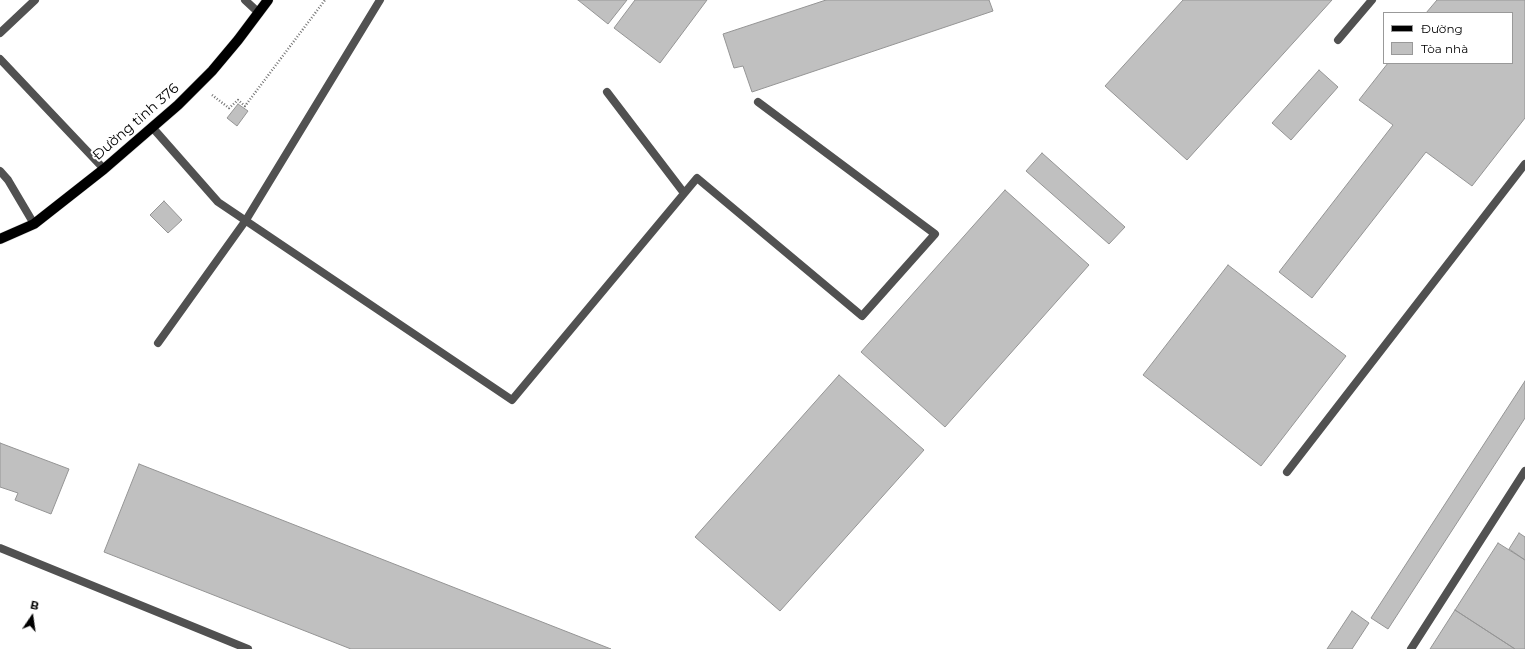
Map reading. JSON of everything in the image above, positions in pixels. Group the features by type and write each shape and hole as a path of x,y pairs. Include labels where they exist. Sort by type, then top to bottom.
{"main road":[{"name":"Đường tỉnh 376","path":"0,239 34,224 104,169 199,86 238,40 268,0"}],"lane":[{"path":"0,32 35,0"},
{"path":"245,0 259,13"},
{"path":"249,0 259,13"},
{"path":"158,343 246,220 380,0"},
{"path":"1338,40 1372,0"},
{"path":"0,59 104,169"},
{"path":"607,92 684,193"},
{"path":"152,127 218,202 512,400 697,178 862,316 935,234 758,102"},
{"path":"1287,472 1525,164"},
{"path":"0,171 8,180 34,224"},
{"path":"1411,649 1525,471"},
{"path":"0,548 248,649"}],"path":[{"path":"199,86 229,108 238,100 245,106 325,0"}],"building":[{"path":"578,0 627,0 608,24"},
{"path":"635,0 707,0 660,63 614,28"},
{"path":"826,0 989,0 993,11 752,92 743,66 734,68 723,34"},
{"path":"1183,0 1332,0 1187,160 1105,86"},
{"path":"1437,0 1525,0 1525,118 1472,186 1426,152 1312,298 1279,272 1393,125 1359,100 1387,64 1513,64 1513,12 1427,12"},
{"path":"1319,70 1338,87 1291,140 1272,123"},
{"path":"238,104 248,111 237,126 227,118"},
{"path":"1042,153 1125,227 1109,244 1026,171"},
{"path":"1005,190 1089,265 945,427 861,352"},
{"path":"164,201 182,220 168,233 150,215"},
{"path":"1228,265 1346,356 1261,466 1143,375"},
{"path":"839,375 924,450 780,611 695,537"},
{"path":"1525,381 1525,418 1388,629 1371,618"},
{"path":"0,443 69,469 51,514 15,500 18,493 0,487"},
{"path":"139,464 611,649 351,649 104,552"},
{"path":"1519,533 1525,537 1525,560 1509,549"},
{"path":"1498,543 1525,560 1525,649 1515,649 1455,610"},
{"path":"1455,610 1515,649 1430,649"},
{"path":"1352,611 1369,623 1352,649 1327,649"}]}
